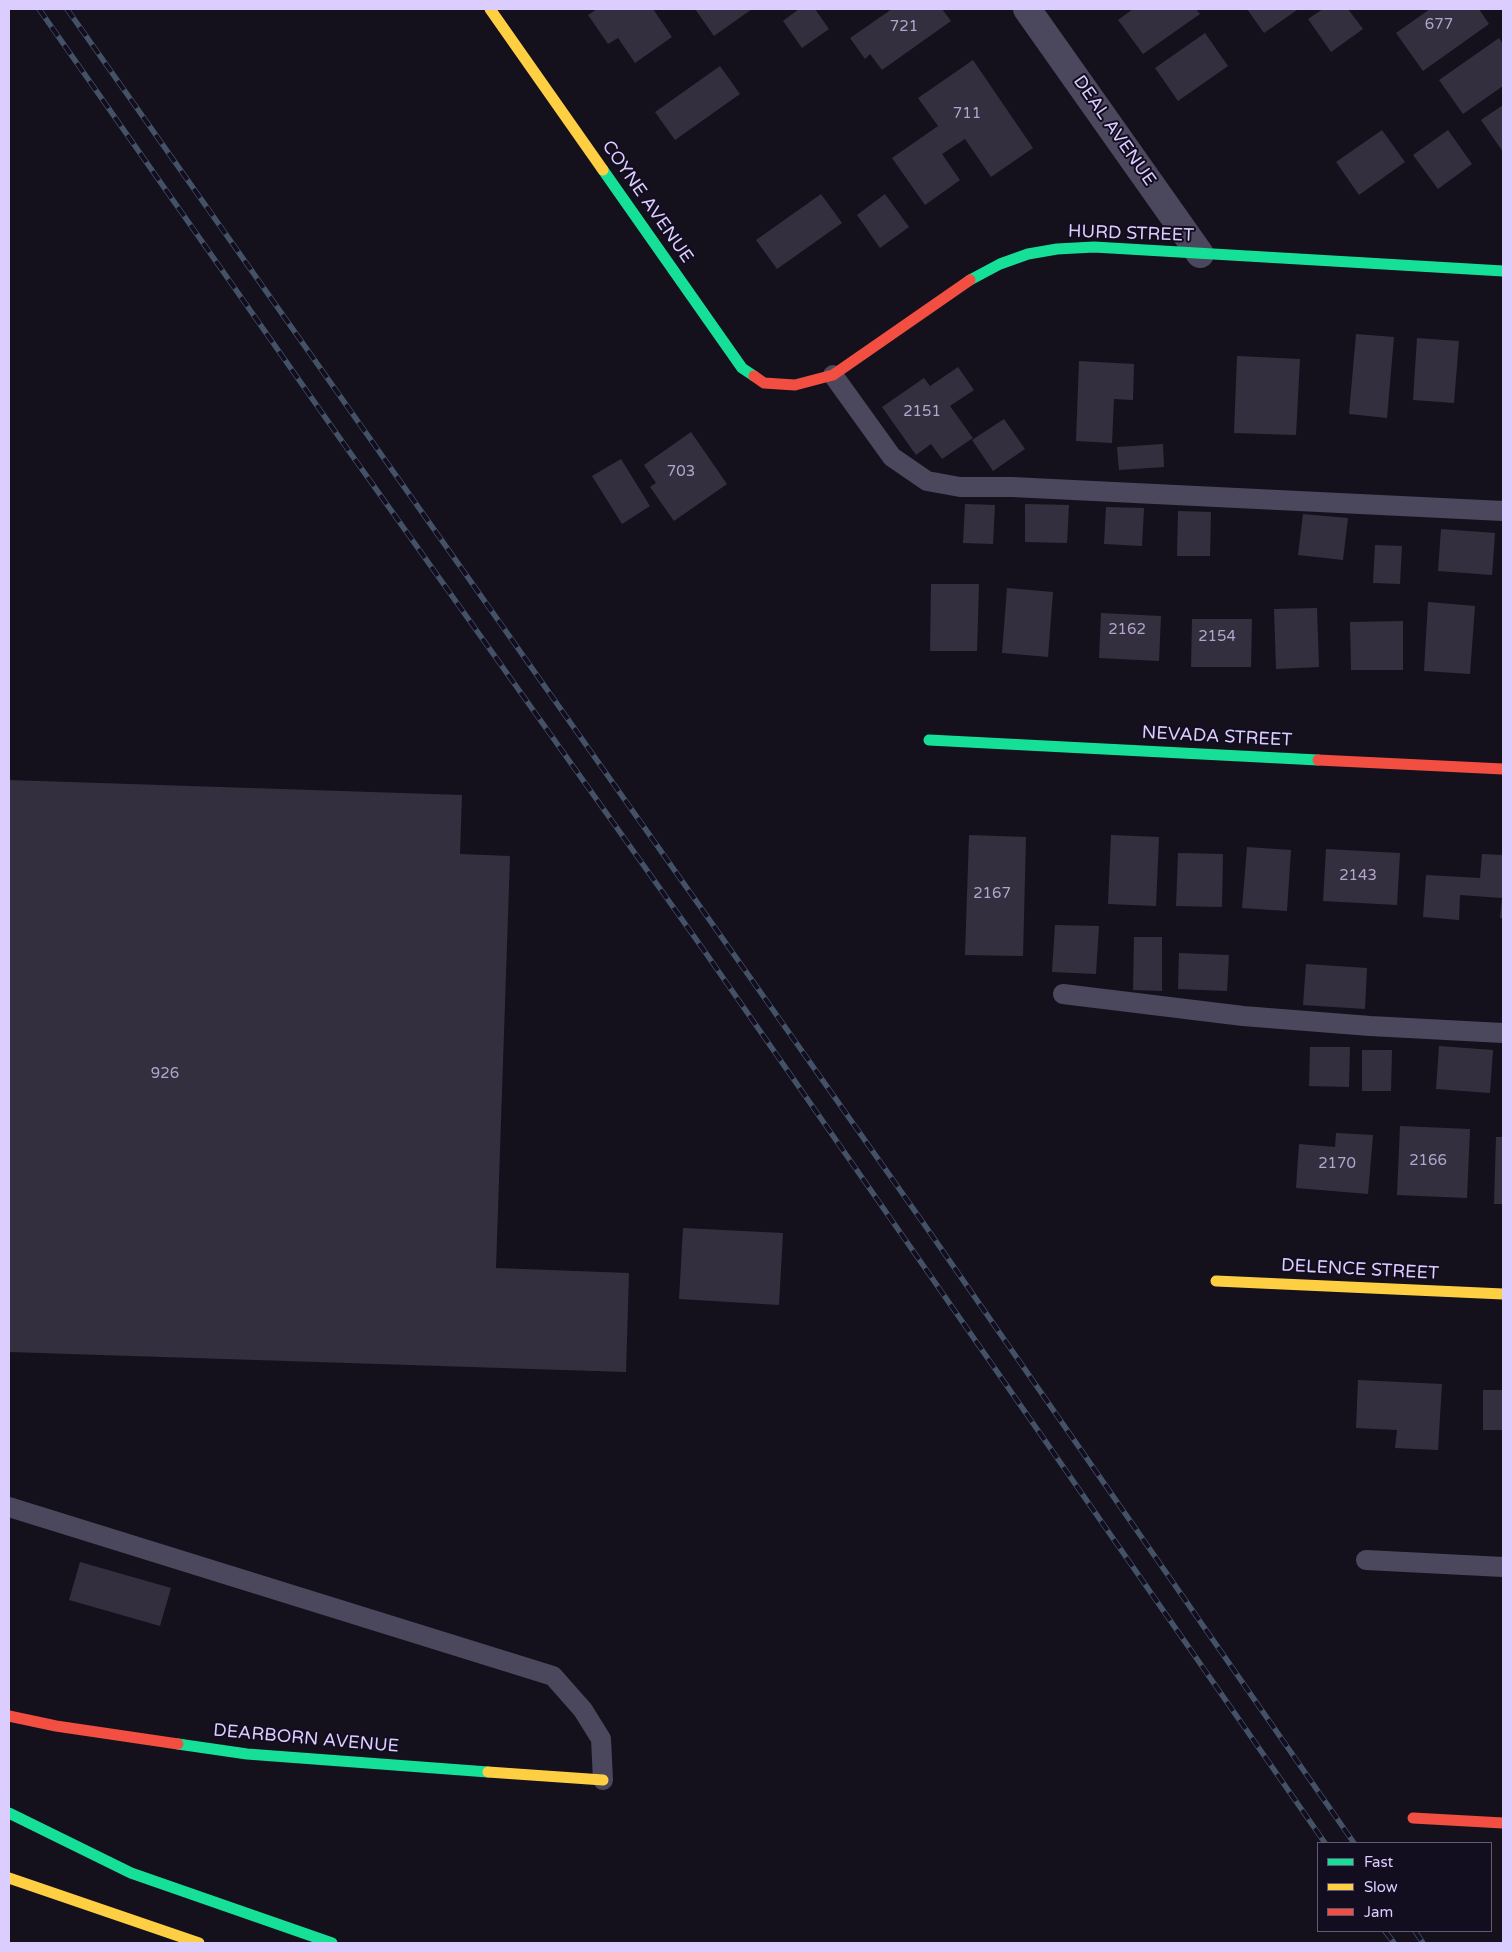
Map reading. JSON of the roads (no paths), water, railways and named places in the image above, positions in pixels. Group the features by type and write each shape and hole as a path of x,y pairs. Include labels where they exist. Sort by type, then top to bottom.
{"main road":[{"name":"COYNE AVENUE","path":"490,9 742,368 764,382 795,385"},
{"name":"HURD STREET","path":"795,385 833,375 968,281 1000,264 1028,254 1057,249 1094,247 1503,271"},
{"name":"NEVADA STREET","path":"929,740 1503,769"},
{"name":"DELENCE STREET","path":"1216,1281 1503,1294"},
{"name":"DEARBORN AVENUE","path":"9,1716 56,1726 247,1754 603,1780"},
{"path":"9,1813 131,1873 332,1943"},
{"path":"1413,1818 1503,1822"},
{"path":"9,1878 199,1943"}],"street":[{"name":"DEAL AVENUE","path":"1027,9 1200,254"}],"lane":[{"path":"833,375 892,458 927,481 960,486 1503,511"},
{"path":"1063,994 1243,1016 1503,1034"},
{"path":"9,1507 553,1676 583,1710 601,1739 603,1780"},
{"path":"1366,1560 1503,1567"}],"railway":[{"path":"39,9 339,437 703,949 1324,1842"},
{"path":"67,9 924,1224 1353,1842"},
{"path":"1386,1932 1394,1943"},
{"path":"1416,1932 1423,1943"}]}
